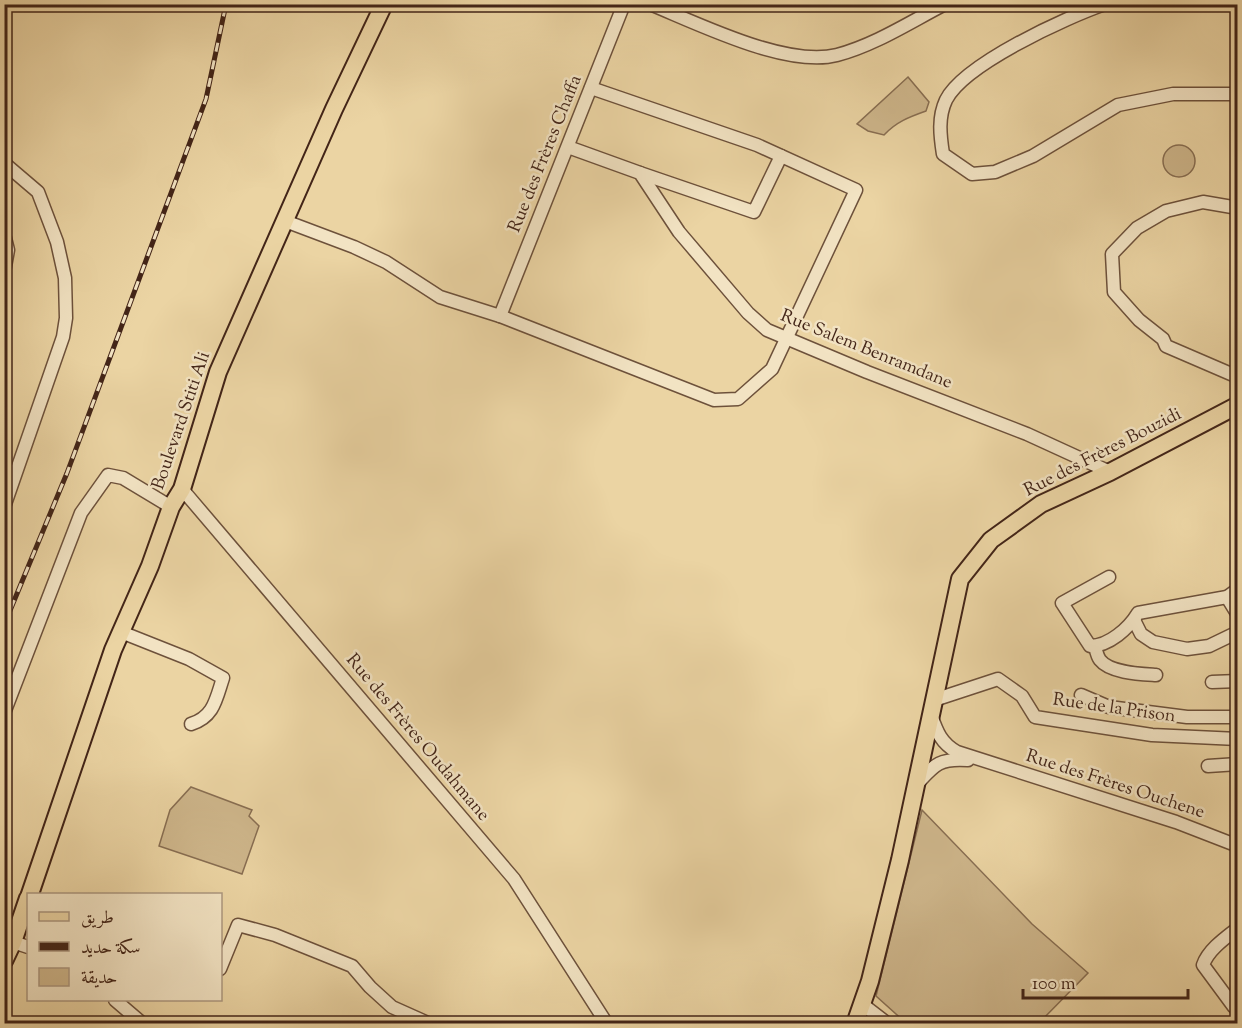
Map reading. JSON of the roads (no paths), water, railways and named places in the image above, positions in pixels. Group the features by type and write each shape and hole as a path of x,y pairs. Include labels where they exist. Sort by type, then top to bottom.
{"main road":[{"name":"Boulevard Stiti Ali","path":"30,893 113,650 150,566 171,507 182,489 218,372 334,109 384,4"},
{"name":"Rue des Frères Bouzidi","path":"855,1023 870,981 900,860 960,579 991,540 1041,504 1110,472 1238,405"},
{"name":"Boulevard Stiti Ali","path":"4,961 21,944 27,908"}],"street":[{"name":"Rue des Frères Chaffa","path":"500,316 624,4"},
{"path":"650,4 753,45 778,53 806,58 837,55 900,28 945,4"},
{"path":"1106,4 1032,36 984,64 957,85 946,100 939,127 943,154 972,174 995,172 1033,156 1118,105 1173,93 1238,93"},
{"path":"285,221 354,247 386,262 440,297 500,316 714,400 738,399 772,369 856,190 736,138 591,88"},
{"path":"568,147 754,212 781,156"},
{"path":"4,163 38,192 57,242 63,269 66,318 63,337 4,507"},
{"name":"Rue Salem Benramdane","path":"640,173 679,232 748,313 767,330 867,372 1027,434 1110,472"},
{"path":"1238,208 1203,202 1166,212 1137,228 1112,254 1114,292 1139,320 1163,339 1166,346 1238,377"},
{"path":"4,234 8,250 4,272"},
{"path":"4,713 81,513 108,475 123,478 171,507"},
{"name":"Rue des Frères Oudahmane","path":"182,489 514,879 607,1023"},
{"path":"1109,577 1062,603 1090,646 1109,640 1130,626 1138,613 1227,597 1238,589"},
{"path":"1227,597 1238,615"},
{"path":"1134,620 1141,634 1153,642 1187,649 1209,646 1238,632"},
{"path":"121,632 189,659 223,678 214,704 203,720 191,724"},
{"path":"1095,646 1098,658 1118,670 1156,675"},
{"name":"Rue de la Prison","path":"933,708 998,679 1022,696 1035,717 1152,735 1238,739"},
{"path":"1212,682 1238,681"},
{"path":"1081,694 1108,707 1187,717 1238,717"},
{"name":"Rue des Frères Ouchene","path":"933,708 939,737 945,746 981,761 1176,822 1238,846"},
{"name":"Rue des Frères Ouchene","path":"916,786 937,763 953,759 981,761"},
{"path":"1208,766 1238,764"},
{"path":"222,964 238,926 255,929 352,966 392,1007 430,1023"},
{"path":"1236,1008 1203,965 1205,958 1220,942 1238,928"},
{"path":"117,1001 143,1023"},
{"path":"862,1004 888,1023"}],"railway":[{"path":"4,625 67,473 206,99 226,4"}]}
